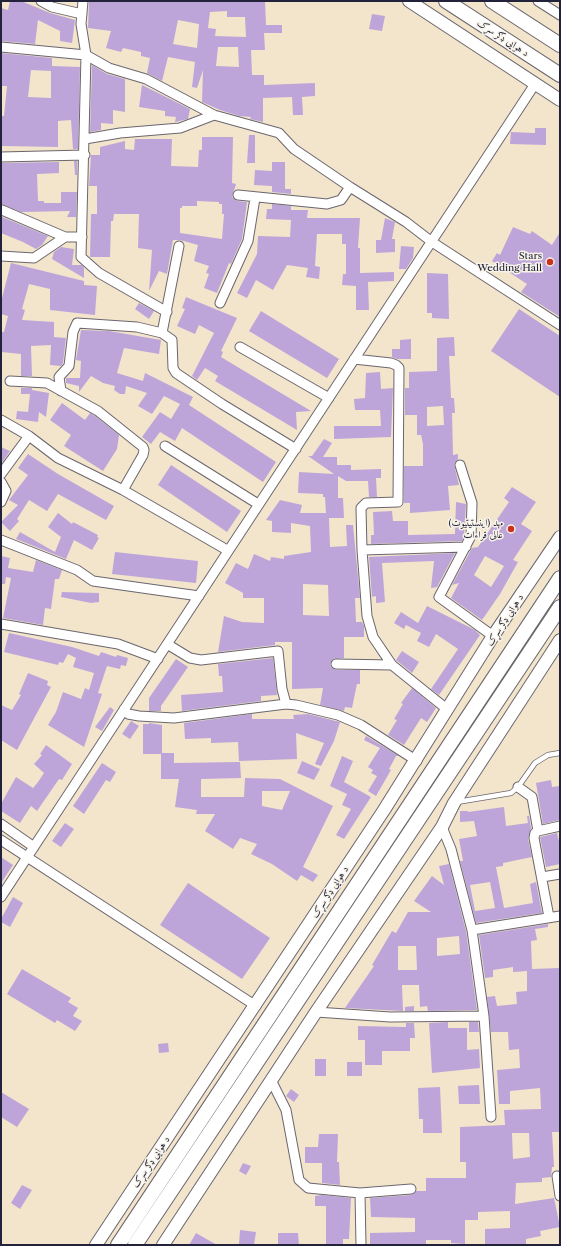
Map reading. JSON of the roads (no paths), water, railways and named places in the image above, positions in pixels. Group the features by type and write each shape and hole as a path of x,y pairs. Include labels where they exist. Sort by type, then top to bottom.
{"main road":[{"path":"408,1 560,100"},
{"name":"د هوایی ډګر سړک","path":"446,1 560,75"},
{"path":"492,1 560,45"},
{"name":"د هوایی ډګر سړک","path":"96,1245 256,1006 417,761 493,636 560,537"},
{"path":"118,1245 560,578"},
{"path":"135,1245 560,607"},
{"path":"163,1245 316,1012 442,827 454,803 560,640"}],"street":[{"path":"42,1 52,7 82,14"},
{"path":"83,1 81,24 86,55 85,155 81,257 95,269 167,312"},
{"path":"538,1 560,15"},
{"path":"1,47 86,55 108,68 146,79 214,115 279,133 294,149 350,187 406,222 432,242 560,325"},
{"path":"1,897 199,596 227,550 296,449 535,84"},
{"path":"85,138 120,133 180,128 214,115"},
{"path":"1,157 85,155"},
{"path":"238,195 255,198 327,204 341,200 350,187"},
{"path":"220,303 248,242 255,198"},
{"path":"2,210 65,237 82,237"},
{"path":"1,256 34,258 65,237"},
{"path":"162,334 179,246"},
{"path":"61,391 59,377 69,366 73,332 76,323 137,327 162,334 172,340 173,368 176,373 222,404 296,449"},
{"path":"240,346 329,398"},
{"path":"354,359 391,363 399,368 398,502 366,503 360,508 367,616 373,637 392,665 448,710"},
{"path":"10,381 47,383 98,411 143,447 143,455 123,490"},
{"path":"1,420 29,436 58,458 123,490 227,550"},
{"path":"1,474 29,436"},
{"path":"165,446 258,504"},
{"path":"460,465 472,504 471,536 439,597 493,636"},
{"path":"1,482 6,491 1,502"},
{"path":"1,540 77,570 93,581 199,596"},
{"path":"362,550 466,547"},
{"path":"1,624 118,644 158,658"},
{"path":"167,644 190,658 201,660 278,651 282,689 286,704"},
{"path":"336,664 392,665"},
{"path":"124,709 128,714 134,716 174,718 286,704 338,715 361,725 417,761"},
{"path":"518,787 532,797 538,831"},
{"path":"1,824 34,847"},
{"path":"549,917 534,838 535,833 538,831 560,826"},
{"path":"442,827 451,849 472,930 484,1016 491,1117"},
{"path":"1,840 256,1006"},
{"path":"542,877 560,874"},
{"path":"472,930 560,916"},
{"path":"316,1012 390,1017 484,1016"},
{"path":"271,1080 286,1110 299,1180 308,1188 360,1193 411,1189"},
{"path":"556,1176 560,1196"},
{"path":"360,1193 361,1245"}],"lane":[{"path":"454,803 510,792 518,787 535,762 548,755 560,753"}],"place":[{"name":"Stars Wedding Hall","path":"550,262"},
{"name":"مهد (اینستیتیوت) عالی قراءات","path":"511,529"}]}
